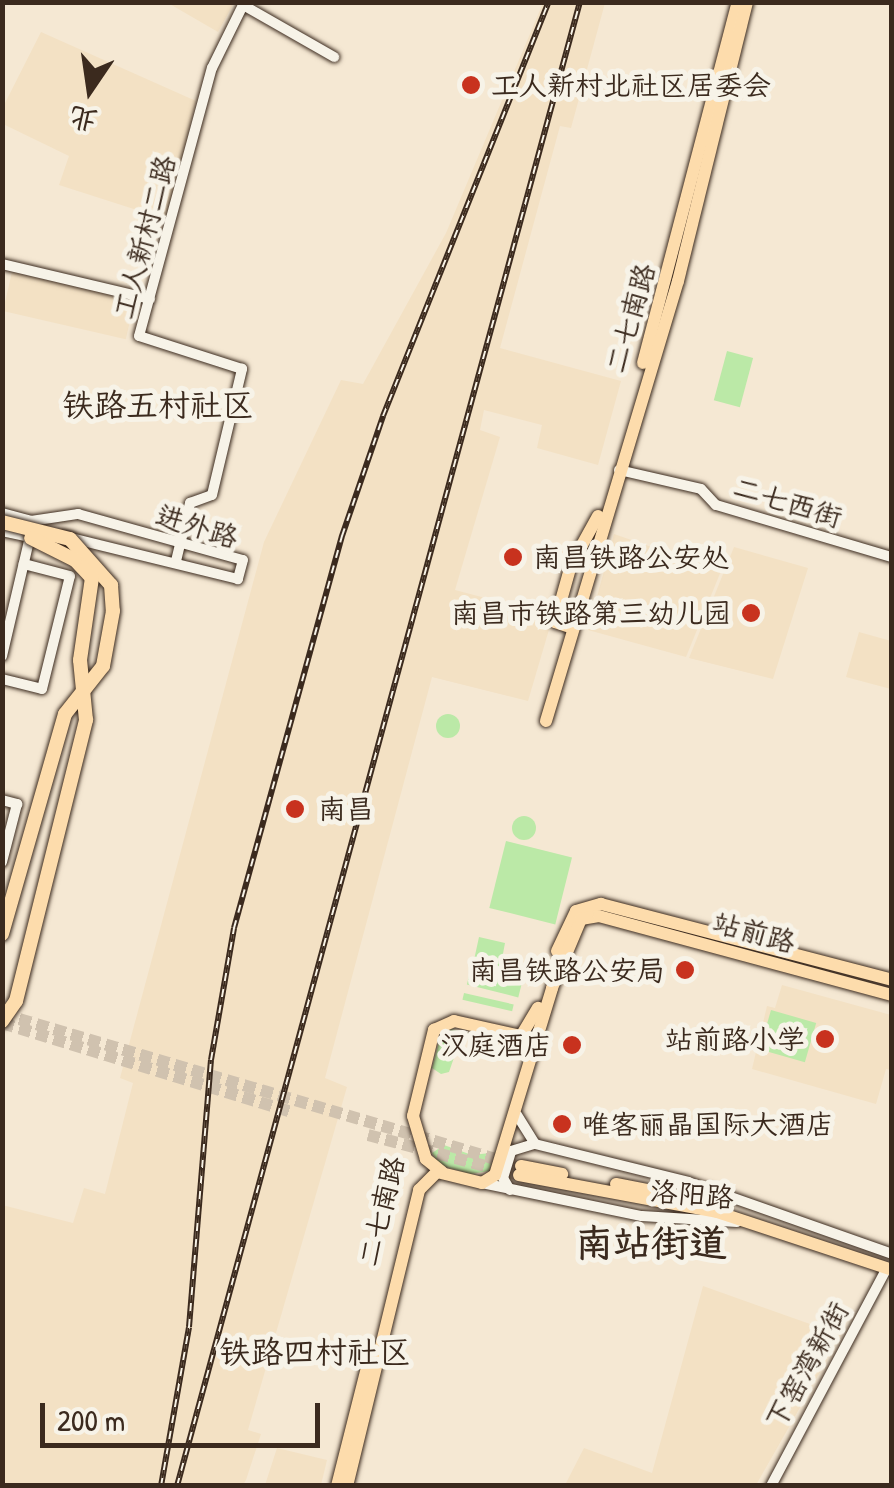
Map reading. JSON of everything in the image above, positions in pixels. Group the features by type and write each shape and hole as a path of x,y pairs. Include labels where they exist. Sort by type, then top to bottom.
{"highway":[{"path":"2,522 70,539 110,585 113,611 102,666 65,714 2,934"},
{"path":"2,1021 16,1001 86,720 80,660 92,578 75,560 31,538"}],"main road":[{"name":"二七南路","path":"572,628 555,622 572,564 595,524 666,286 738,2"},
{"name":"二七南路","path":"546,721 618,470 678,281 748,2"},
{"name":"二七南路","path":"337,1486 423,1151 413,1110 434,1030 454,1022 525,1034 571,918 588,904 605,911"},
{"name":"站前路","path":"605,911 892,980"},
{"name":"站前路","path":"605,911 892,995"},
{"path":"482,1183 495,1175 517,1116 576,928 585,917 605,911"},
{"path":"423,1151 442,1172"},
{"name":"洛阳路","path":"520,1170 717,1204 890,1267"},
{"name":"二七南路","path":"348,1486 419,1190 425,1178 442,1172 482,1183"}],"street":[{"name":"工人新村二路","path":"176,561 190,503 212,495 242,369 139,336 212,68 243,5 334,56"},
{"path":"2,264 150,299"},
{"name":"二七西街","path":"618,470 701,488 716,505 892,557"},
{"name":"进外路","path":"2,513 31,521 78,514 243,560 238,579 76,535 31,538 2,531"},
{"path":"2,656 31,538 31,521"},
{"path":"2,679 42,689 70,576 24,564"},
{"path":"2,800 18,804 2,862"},
{"path":"510,1190 504,1178 511,1151 535,1144 517,1116"},
{"name":"洛阳路","path":"535,1144 688,1182 890,1267"},
{"name":"洛阳路","path":"482,1183 642,1216 742,1223 890,1267"},
{"name":"下窑湾新街","path":"771,1486 890,1267"}],"shaded area":[{"path":"168,3 234,3 218,32"},
{"name":"南昌","path":"543,3 605,3 571,128 560,126 500,348 621,381 598,465 537,448 542,425 484,410 480,430 500,437 455,590 553,616 528,701 432,677 325,1078 347,1087 248,1430 261,1434 246,1480 243,1485 3,1485 2,1205 73,1223 84,1188 105,1194 133,1083 120,1078 264,542 341,380 363,384 446,233"},
{"path":"41,32 196,101 168,220 59,185 69,156 3,124 2,109"},
{"path":"12,272 135,300 126,339 3,311"},
{"path":"614,534 721,571 686,657 588,630"},
{"name":"南昌市铁路第三幼儿园","path":"734,547 808,568 773,679 689,658"},
{"path":"859,632 891,641 891,689 846,677"},
{"name":"站前路小学","path":"782,985 891,1015 891,1070 886,1069 876,1104 752,1069 767,1006 775,1008"},
{"path":"703,1286 841,1335 756,1485 565,1485 584,1448 652,1473"},
{"path":"277,1448 327,1460 321,1485 265,1485"}],"green space":[{"path":"727,351 753,358 740,407 714,400"},
{"path":"448,714 460,726 448,738 436,726"},
{"path":"524,816 533,819 533,837 524,840 515,837 512,828 515,819"},
{"path":"506,841 572,857 555,924 489,908"},
{"path":"479,937 505,943 502,959 525,965 522,973 474,960"},
{"path":"470,972 521,985 518,997 467,985"},
{"path":"464,993 514,1004 512,1011 462,1000"},
{"path":"771,1010 816,1023 805,1062 760,1049"},
{"path":"451,1029 473,1034 458,1046 449,1072 441,1074 432,1068 440,1038"},
{"path":"444,1145 472,1155 499,1152 495,1170 471,1174 440,1165 432,1153"}],"tunnel":[{"path":"2,1014 509,1163"},
{"path":"2,1023 292,1112"},
{"path":"368,1135 519,1175"}],"railway":[{"path":"161,1486 189,1327 211,1060 234,928 342,536 383,416 549,2"},
{"path":"177,1486 580,2"}],"place":[{"name":"工人新村北社区居委会","path":"471,85"},
{"name":"南昌铁路公安处","path":"513,557"},
{"name":"南昌市铁路第三幼儿园","path":"751,613"},
{"name":"南昌","path":"295,809"},
{"name":"南昌铁路公安局","path":"685,970"},
{"name":"站前路小学","path":"825,1039"},
{"name":"汉庭酒店","path":"572,1045"},
{"name":"唯客丽晶国际大酒店","path":"562,1124"}],"district":[{"name":"铁路五村社区","path":"158,405"},
{"name":"南站街道","path":"651,1243"},
{"name":"铁路四村社区","path":"315,1352"}]}
